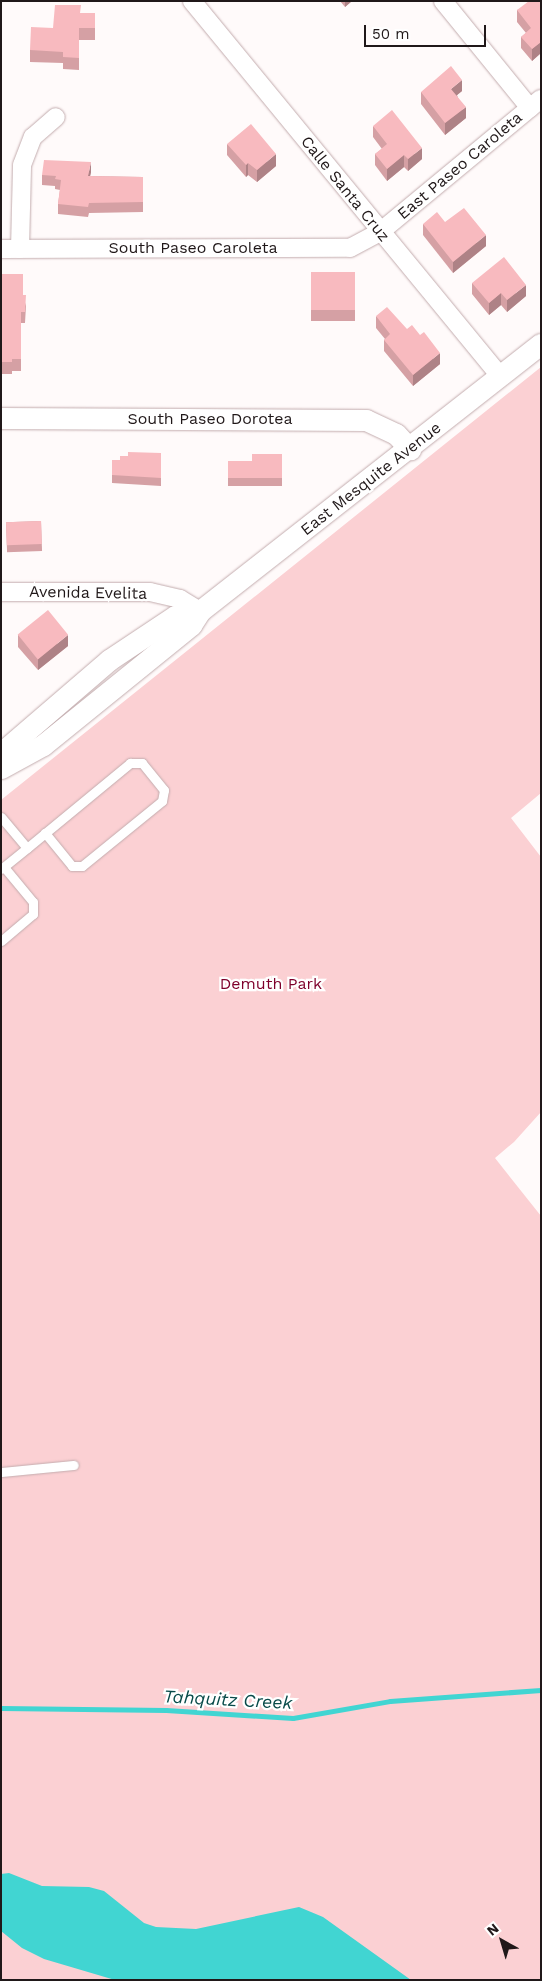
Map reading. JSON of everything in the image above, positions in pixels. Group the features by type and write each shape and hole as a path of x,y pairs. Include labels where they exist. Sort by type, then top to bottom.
{"street":[{"name":"Calle Santa Cruz","path":"192,1 500,376"},
{"path":"443,1 536,104"},
{"name":"East Paseo Caroleta","path":"380,232 536,104"},
{"path":"20,249 22,165 33,137 56,117"},
{"name":"South Paseo Caroleta","path":"1,249 350,248 380,232"},
{"name":"East Mesquite Avenue","path":"1,768 43,745 191,625 200,612 410,449 541,344"},
{"name":"South Paseo Dorotea","path":"1,418 366,420 396,434 410,449"},
{"name":"Avenida Evelita","path":"1,592 150,592 180,600 200,612"},
{"name":"East Mesquite Avenue","path":"1,753 109,660 175,616 200,612"}],"lane":[{"path":"1,941 33,914 32,902 2,868 130,763 142,763 164,790 162,801 82,866 72,866 45,833"},
{"path":"1,817 26,848"},
{"path":"1,1472 74,1465"}],"green space":[{"name":"Demuth Park","path":"541,367 541,793 511,818 541,857 541,1112 514,1142 495,1158 541,1216 541,1980 1,1980 1,800"}],"water":[{"path":"9,1873 42,1886 89,1887 104,1891 144,1923 156,1927 196,1929 299,1907 323,1917 411,1980 115,1980 44,1959 22,1948 1,1931 1,1874"}],"building":[{"path":"529,1 541,1 541,42 532,49 521,37 531,28 517,10"},
{"path":"55,5 81,5 80,13 95,13 95,28 79,28 79,58 63,57 63,52 30,50 31,27 53,28"},
{"path":"451,66 462,80 451,89 466,107 445,123 421,92"},
{"path":"392,110 422,148 408,159 404,155 387,169 375,154 387,144 373,126"},
{"path":"251,124 276,154 257,170 248,163 246,165 227,144"},
{"path":"44,160 91,162 88,176 143,177 143,202 89,203 88,207 58,204 61,180 55,179 56,176 42,175"},
{"path":"464,208 486,235 453,262 423,224 437,212 445,222"},
{"path":"504,257 526,285 507,300 501,293 489,303 472,283"},
{"path":"311,272 355,272 355,310 311,310"},
{"path":"1,274 23,274 23,295 26,295 25,312 21,312 21,359 12,359 12,362 1,362"},
{"path":"387,307 407,329 412,325 420,335 424,332 440,353 413,375 384,340 390,334 376,316"},
{"path":"128,452 161,453 161,478 112,475 112,460 120,460 120,456 128,456"},
{"path":"252,454 282,454 282,478 228,478 228,461 252,461"},
{"path":"41,521 42,544 7,545 6,522"},
{"path":"48,610 68,635 38,659 18,635"}],"waterway":[{"name":"Tahquitz Creek","path":"1,1708 166,1710 293,1718 390,1701 541,1690"}]}
